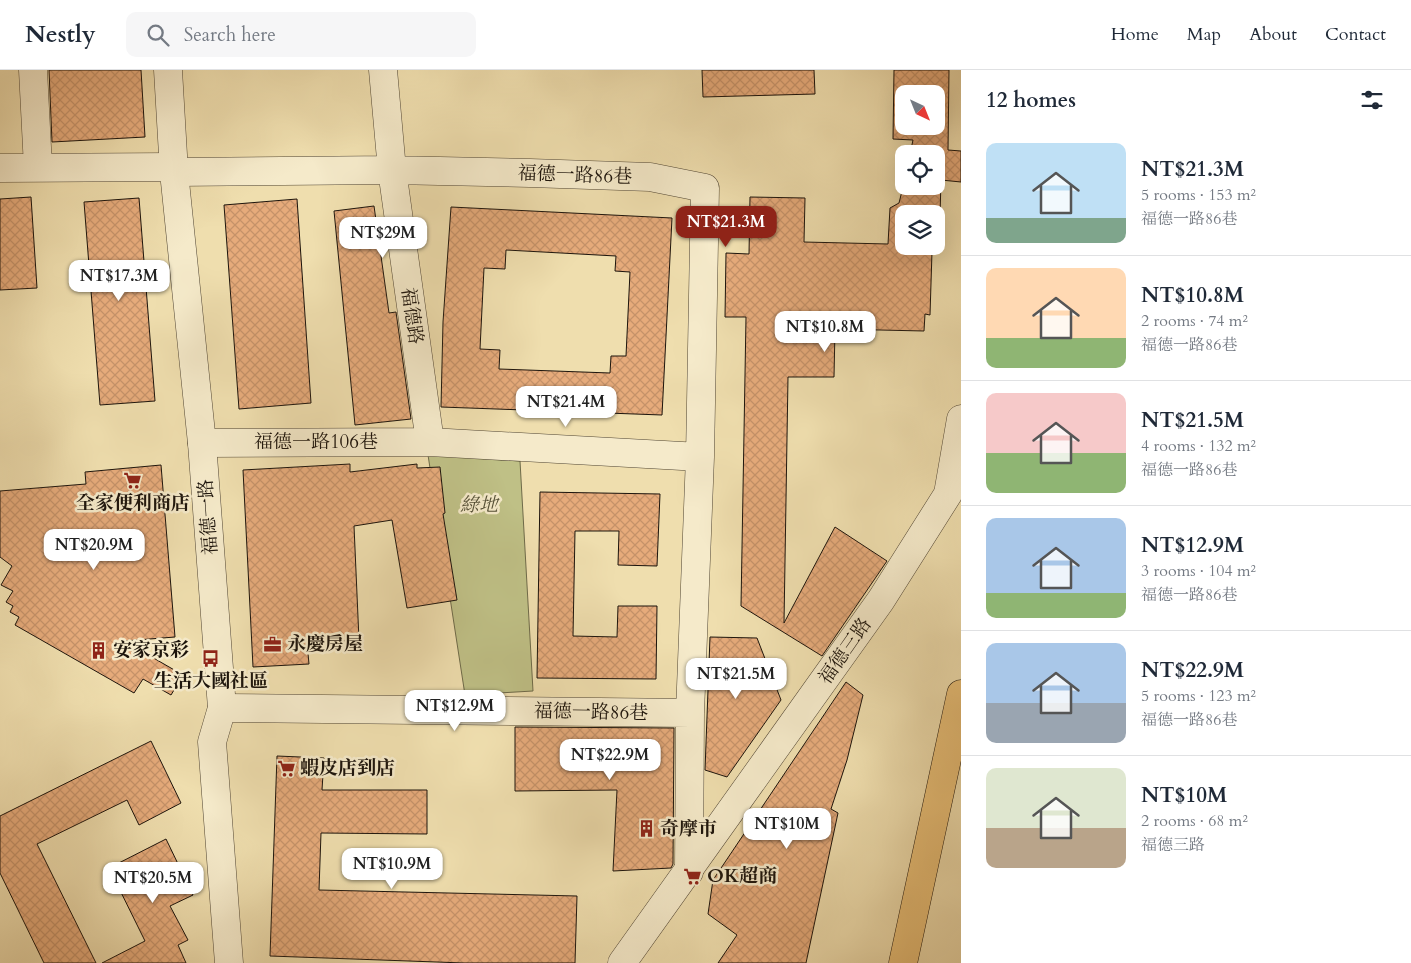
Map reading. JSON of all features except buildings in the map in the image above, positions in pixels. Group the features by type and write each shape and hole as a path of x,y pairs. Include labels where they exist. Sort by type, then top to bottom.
{"highway":[{"path":"903,963 961,694"}],"street":[{"path":"32,70 38,167"},
{"name":"福德一路","path":"168,70 174,169 202,443 222,708 212,742 229,963"},
{"name":"福德路","path":"383,70 392,170 430,442"},
{"name":"福德一路86巷","path":"0,168 392,170 650,177 705,188 700,457 690,712 689,872"},
{"name":"福德三路","path":"622,963 689,872 881,600 948,494 961,419"},
{"path":"430,442 700,457"},
{"name":"福德一路106巷","path":"202,443 430,442"},
{"name":"福德一路86巷","path":"222,708 690,712"}],"green space":[{"name":"綠地","path":"428,455 520,461 533,691 465,695"}],"place":[{"name":"全家便利商店","path":"133,480"},
{"name":"永慶房屋","path":"273,644"},
{"name":"安家京彩","path":"99,650"},
{"name":"生活大國社區","path":"211,658"},
{"name":"蝦皮店到店","path":"286,768"},
{"name":"奇摩市","path":"646,829"},
{"name":"OK超商","path":"693,876"}]}
